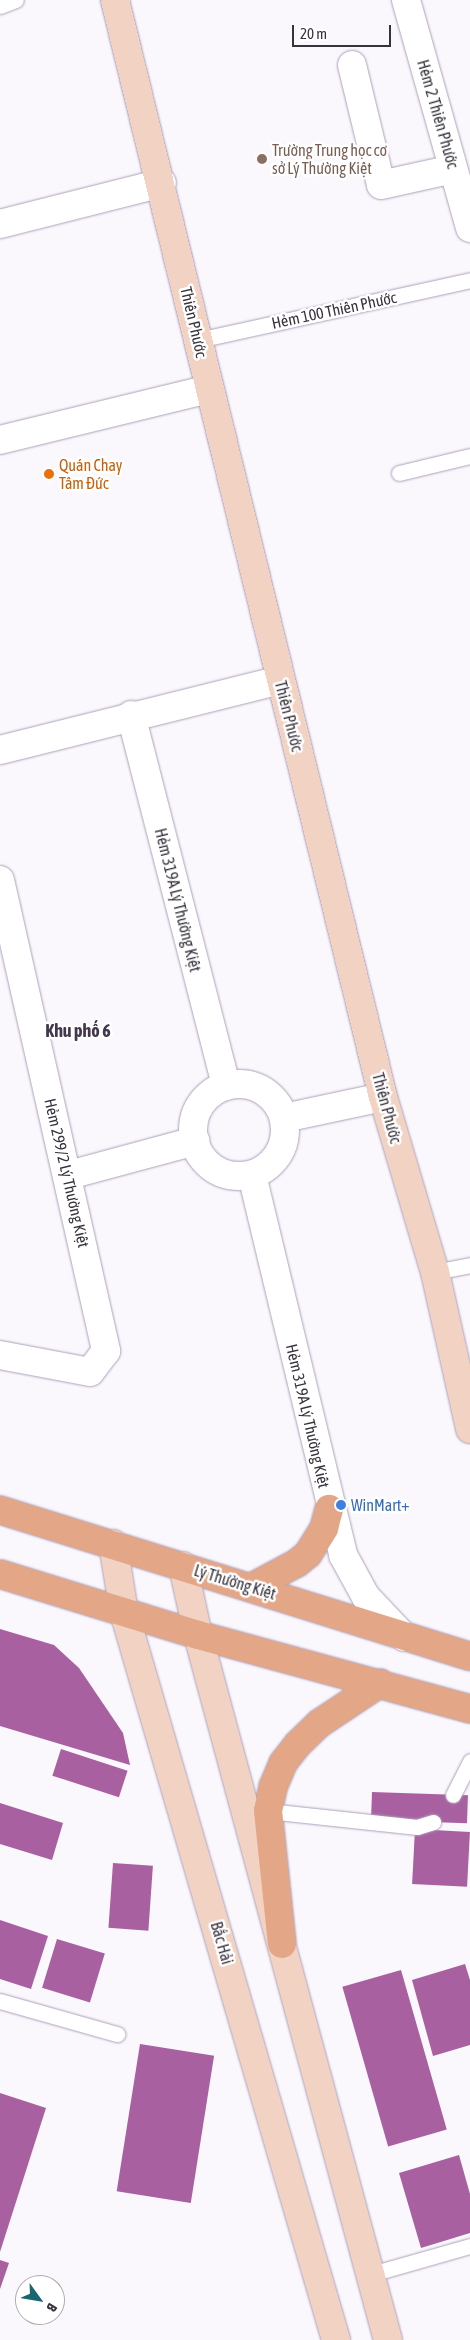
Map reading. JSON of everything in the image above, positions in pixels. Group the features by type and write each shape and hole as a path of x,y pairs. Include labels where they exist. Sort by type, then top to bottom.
{"main road":[{"name":"Thiên Phước","path":"115,0 162,183 209,388 383,1097 435,1272 470,1429"},
{"path":"252,1587 296,1564 308,1554 324,1528 330,1509"},
{"name":"Lý Thường Kiệt","path":"0,1510 470,1656"},
{"name":"Bắc Hải","path":"113,1544 124,1612 336,2340"},
{"path":"183,1566 198,1635 282,1944 368,2275 388,2340"},
{"path":"0,1574 198,1635 380,1682 470,1709"},
{"path":"282,1944 268,1811 273,1787 283,1763 298,1744 320,1723 380,1682"}],"street":[{"name":"Hẻm 2 Thiên Phước","path":"406,0 470,228"},
{"path":"352,64 381,185 453,169"},
{"path":"0,224 162,183"},
{"path":"0,440 209,388"},
{"path":"0,750 131,715 280,680"},
{"name":"Hẻm 319A Lý Thường Kiệt","path":"131,715 226,1086"},
{"name":"Hẻm 299/2 Lý Thường Kiệt","path":"0,880 69,1175 106,1351 90,1372 0,1355"},
{"path":"241,1084 268,1094 284,1118 286,1132 276,1159 252,1175 238,1177 216,1170 200,1155 195,1141 196,1114 203,1101 226,1086 241,1084"},
{"path":"284,1118 383,1097"},
{"path":"69,1175 195,1141"},
{"name":"Hẻm 319A Lý Thường Kiệt","path":"252,1175 330,1509 343,1555 354,1579 404,1637"}],"lane":[{"path":"0,6 16,0"},
{"name":"Hẻm 100 Thiên Phước","path":"198,340 470,280"},
{"path":"399,473 470,456"},
{"path":"435,1272 470,1265"},
{"path":"453,1795 470,1761"},
{"path":"268,1811 417,1827 433,1822"},
{"path":"0,2001 117,2034"},
{"path":"368,2275 470,2246"}],"building":[{"path":"0,1629 54,1645 79,1668 123,1733 130,1765 0,1726"},
{"path":"61,1749 128,1771 119,1797 52,1776"},
{"path":"372,1792 468,1795 467,1823 371,1820"},
{"path":"0,1803 63,1823 52,1860 0,1844"},
{"path":"415,1829 470,1832 467,1887 412,1884"},
{"path":"113,1863 153,1866 148,1931 108,1928"},
{"path":"0,1920 48,1936 31,1989 0,1979"},
{"path":"57,1939 105,1954 90,2002 42,1988"},
{"path":"465,1964 470,1980 470,2045 433,2056 412,1980"},
{"path":"401,1970 447,2130 388,2146 342,1987"},
{"path":"140,2044 214,2056 191,2203 117,2191"},
{"path":"0,2093 46,2108 0,2252"},
{"path":"459,2155 470,2194 470,2233 421,2248 399,2173"},
{"path":"0,2260 9,2263 0,2289"}],"place":[{"name":"Trường Trung học cơ sở Lý Thường Kiệt","path":"262,159"},
{"name":"Quán Chay Tâm Đức","path":"49,474"},
{"name":"WinMart+","path":"341,1505"}],"district":[{"name":"Khu phố 6","path":"78,1031"}]}
